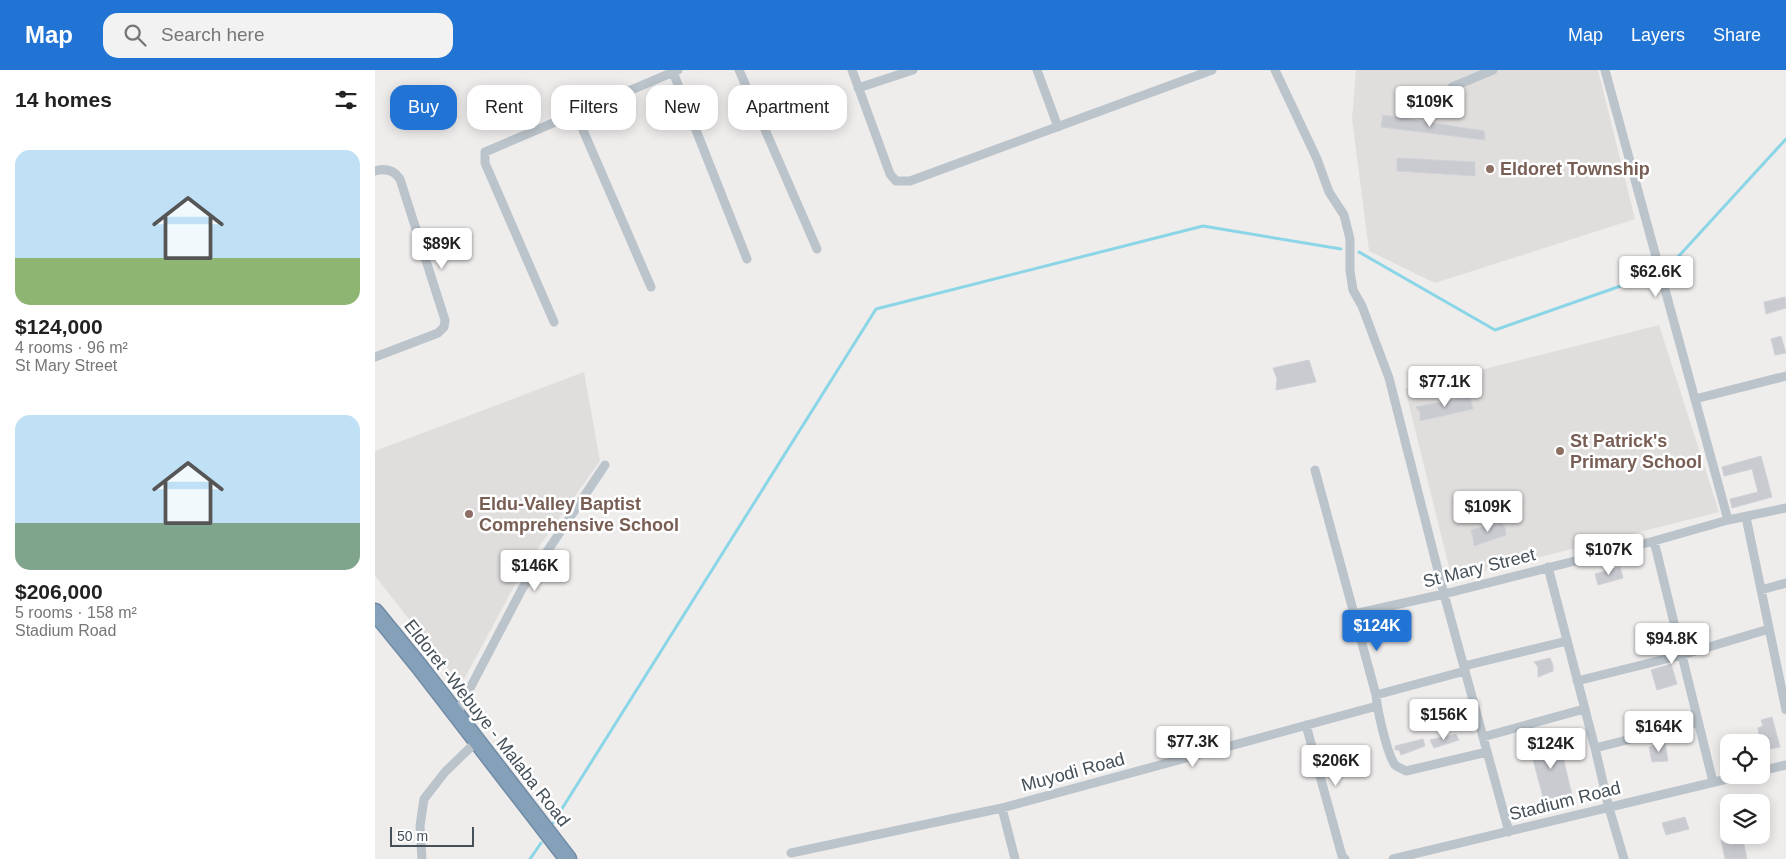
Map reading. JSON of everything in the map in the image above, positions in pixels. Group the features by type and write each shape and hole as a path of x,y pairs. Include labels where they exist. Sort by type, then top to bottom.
{"highway":[{"name":"Eldoret -Webuye - Malaba Road","path":"375,612 568,859"}],"street":[{"path":"739,70 817,250"},
{"path":"852,70 889,174 896,180 910,180 1212,70"},
{"path":"858,88 913,70"},
{"path":"1037,70 1057,127"},
{"path":"1275,70 1317,159 1329,192 1344,215 1350,239 1350,270 1353,290 1362,306 1389,378 1444,594 1509,832"},
{"path":"1452,87 1493,70"},
{"path":"1605,70 1728,520"},
{"path":"636,88 675,71 747,259"},
{"path":"551,124 490,149 485,152 484,158 554,322"},
{"path":"583,130 651,287"},
{"path":"375,171 389,170 397,174 400,180 445,320 444,327 438,333 376,355"},
{"path":"1695,399 1786,376"},
{"path":"456,715 523,589 605,465"},
{"path":"1315,470 1355,614 1376,695 1377,706 1391,756 1396,766 1406,771 1487,752"},
{"name":"St Mary Street","path":"1355,614 1444,594 1654,541 1728,520 1786,508"},
{"path":"1745,517 1784,690 1786,710"},
{"path":"1654,541 1713,782"},
{"path":"1548,567 1609,808 1624,859"},
{"path":"1761,590 1786,583"},
{"path":"1577,681 1769,629"},
{"path":"1376,695 1567,641"},
{"name":"Muyodi Road","path":"1015,859 1002,808 1377,706"},
{"path":"1483,737 1584,709"},
{"path":"1595,748 1698,722"},
{"path":"1306,725 1345,859"},
{"path":"422,859 420,826 424,799 445,772 477,741"},
{"path":"1770,769 1786,765"},
{"name":"Stadium Road","path":"1393,859 1720,780"},
{"path":"791,853 1002,808"}],"shaded area":[{"name":"Eldoret Township","path":"1356,70 1598,70 1635,219 1435,283 1369,251 1352,119"},
{"name":"St Patrick's Primary School","path":"1659,325 1719,512 1452,579 1405,389"},
{"name":"Eldu-Valley Baptist Comprehensive School","path":"584,372 600,461 525,566 461,685 375,576 375,451"}],"building":[{"path":"1383,115 1484,131 1485,140 1381,127"},
{"path":"1397,158 1475,162 1475,176 1397,171"},
{"path":"1785,297 1786,308 1766,314 1764,302"},
{"path":"1781,336 1786,353 1775,355 1771,339"},
{"path":"1309,360 1316,382 1276,390 1277,379 1273,368"},
{"path":"1470,396 1473,409 1420,421 1420,412 1416,407"},
{"path":"1761,456 1772,497 1732,508 1730,499 1758,492 1752,469 1724,476 1722,467"},
{"path":"1501,522 1505,528 1506,535 1474,546 1471,530"},
{"path":"1620,567 1623,578 1598,585 1595,574"},
{"path":"1550,658 1553,671 1538,677 1538,667 1534,662"},
{"path":"1671,664 1677,684 1657,690 1651,670"},
{"path":"1772,717 1780,747 1770,749 1770,734 1759,734 1758,728 1763,726 1761,720"},
{"path":"1456,734 1459,740 1434,748 1430,740"},
{"path":"1423,739 1425,746 1401,755 1399,750 1395,750 1395,746"},
{"path":"1559,740 1572,795 1559,796 1544,801 1530,748"},
{"path":"1665,743 1668,761 1652,762 1649,747"},
{"path":"1685,817 1689,829 1666,835 1662,823"},
{"path":"1722,844 1744,844 1747,859 1725,859"}],"waterway":[{"path":"1668,264 1677,258 1786,139"},
{"path":"553,823 876,309 1203,226 1341,249"},
{"path":"1359,252 1495,330 1652,275"},
{"path":"530,859 541,843"}],"place":[{"name":"Eldoret Township","path":"1490,169"},
{"name":"St Patrick's Primary School","path":"1560,451"},
{"name":"Eldu-Valley Baptist Comprehensive School","path":"469,514"}]}
